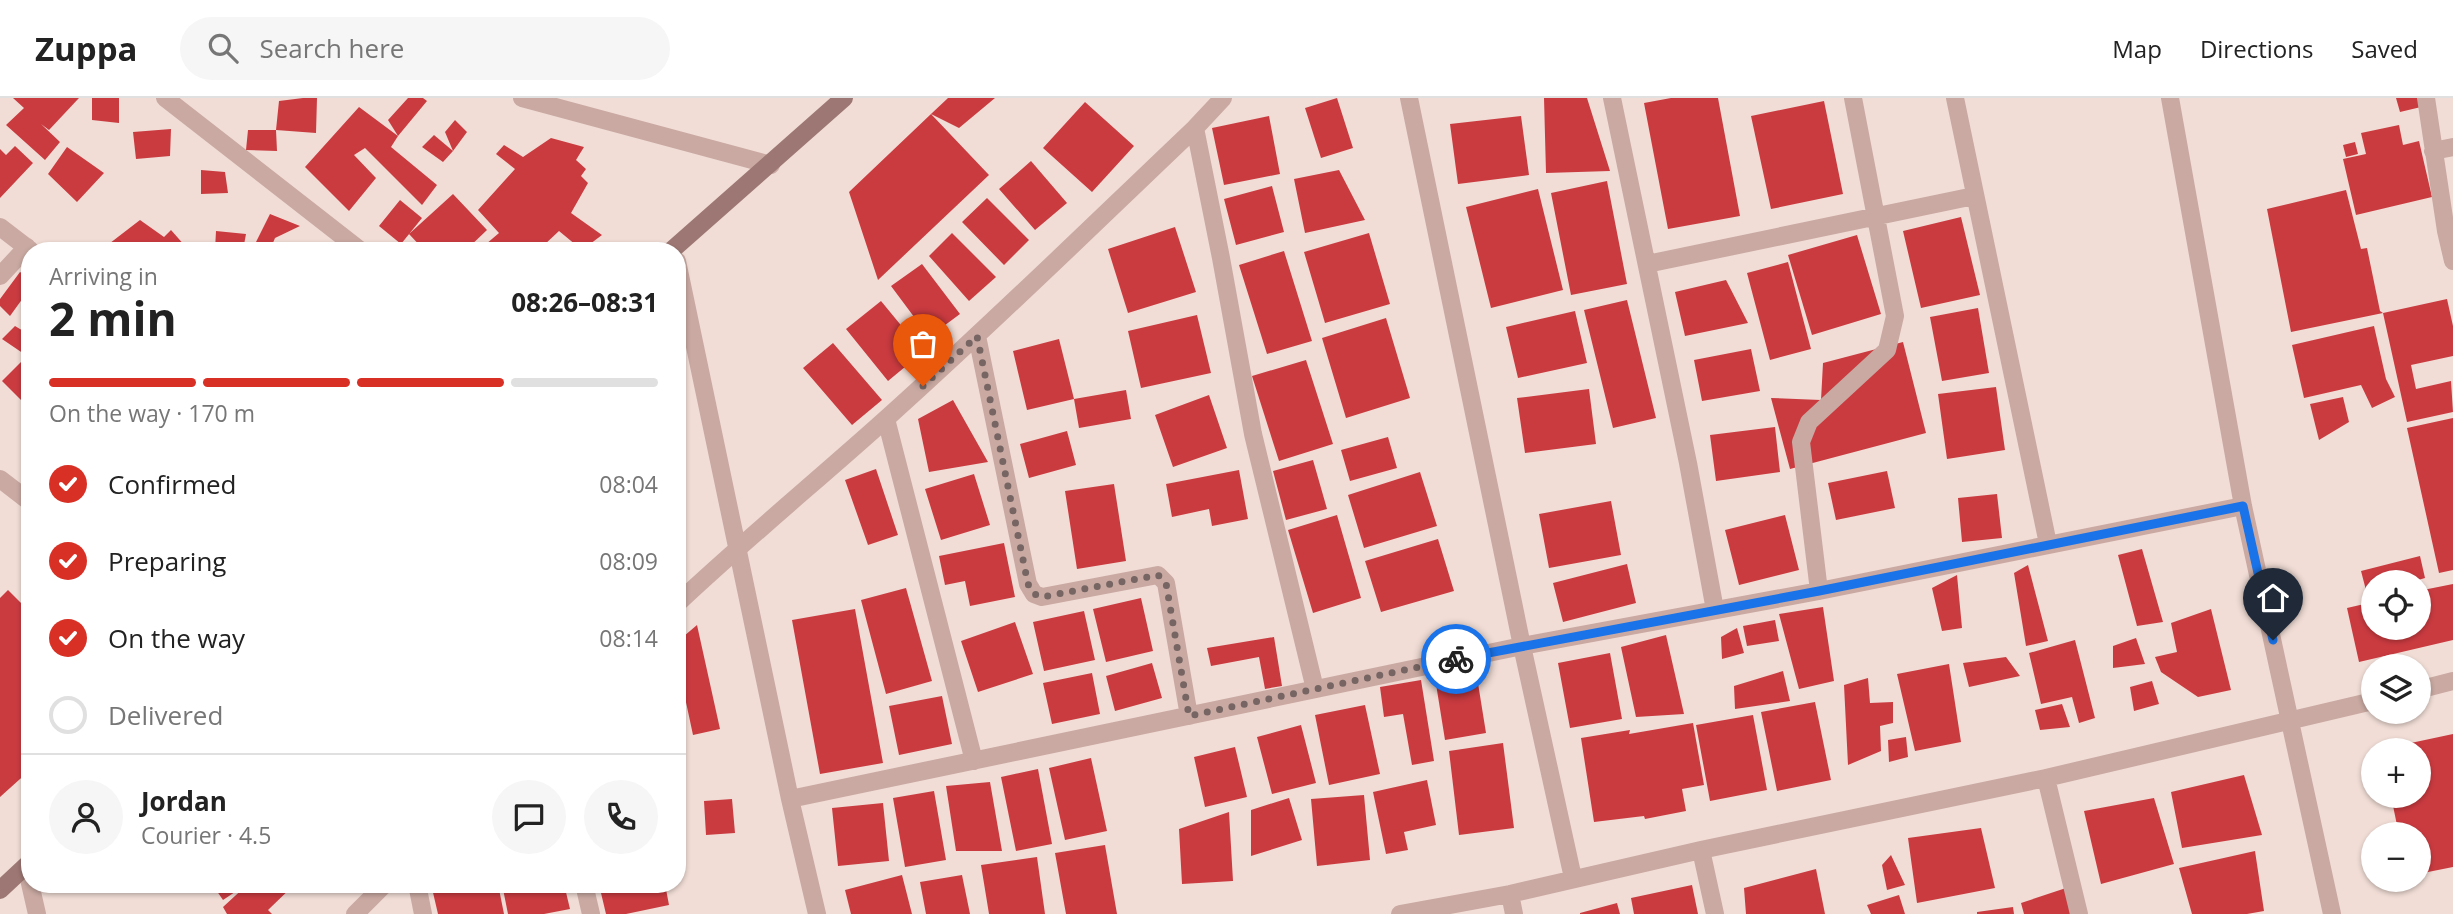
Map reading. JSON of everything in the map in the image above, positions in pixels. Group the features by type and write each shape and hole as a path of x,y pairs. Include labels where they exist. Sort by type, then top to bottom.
{"street":[{"path":"165,98 350,242"},
{"path":"522,98 771,165"},
{"path":"686,242 844,98"},
{"path":"686,595 737,547 886,419 977,336 1223,98"},
{"path":"1409,98 1522,646 1573,878"},
{"path":"1612,98 1688,463 1715,610"},
{"path":"1819,591 1801,442 1809,422 1887,349 1895,316 1853,98"},
{"path":"1955,98 2048,544"},
{"path":"2170,98 2243,506 2332,914"},
{"path":"2426,98 2453,261"},
{"path":"1195,128 1254,434 1315,689"},
{"path":"2433,151 2453,147"},
{"path":"1647,264 1975,196"},
{"path":"0,227 21,244"},
{"path":"0,276 21,256"},
{"path":"686,304 790,800 817,914"},
{"path":"977,336 1028,584 1034,594 1042,597 1158,575 1163,578 1189,716"},
{"path":"886,419 974,761"},
{"path":"0,479 21,495"},
{"path":"790,800 1522,646 1819,591 2243,506"},
{"path":"2431,687 2453,681"},
{"path":"1400,914 1510,894 1701,850 2046,778 2361,704"},
{"path":"2046,778 2079,914"},
{"path":"1701,850 1715,914"},
{"path":"0,890 21,870"},
{"path":"33,893 37,914"},
{"path":"355,914 376,893"},
{"path":"419,893 423,914"},
{"path":"586,893 591,914"},
{"path":"1510,894 1514,914"}],"building":[{"path":"13,98 79,98 49,130 41,124 60,142 45,160 6,125 24,108"},
{"path":"92,98 119,98 119,123 92,120"},
{"path":"317,98 316,133 276,130 279,101"},
{"path":"408,98 423,98 427,101 398,136 388,120"},
{"path":"948,98 995,98 959,128 931,114"},
{"path":"1337,98 1353,148 1321,158 1305,108"},
{"path":"1544,98 1587,98 1610,171 1546,173"},
{"path":"1671,98 1718,98 1740,216 1668,229 1644,103"},
{"path":"2396,98 2419,98 2421,107 2400,112"},
{"path":"1824,101 1843,194 1771,209 1751,116"},
{"path":"1085,102 1134,146 1092,192 1043,148"},
{"path":"359,107 398,136 391,147 437,185 422,205 365,148 354,155 376,178 349,211 305,167"},
{"path":"931,114 989,175 878,280 849,192"},
{"path":"1269,116 1280,174 1224,185 1212,128"},
{"path":"1521,116 1529,175 1458,184 1450,124"},
{"path":"455,120 467,132 453,151 445,132"},
{"path":"2399,125 2403,145 2419,141 2432,197 2356,215 2343,159 2366,154 2361,133"},
{"path":"171,129 170,156 136,159 133,132"},
{"path":"248,130 276,130 277,151 246,150"},
{"path":"434,135 453,151 443,162 422,147"},
{"path":"551,138 584,147 576,160 586,169 581,176 588,183 571,213 602,235 593,242 572,242 559,231 547,242 488,242 499,233 478,210 515,169 496,154 504,145 523,157"},
{"path":"2355,142 2358,154 2346,157 2343,145"},
{"path":"15,146 33,163 0,198 0,149 6,155"},
{"path":"67,147 104,173 77,202 48,174"},
{"path":"1031,161 1067,203 1035,230 999,189"},
{"path":"201,170 225,172 228,193 201,194"},
{"path":"1339,170 1365,220 1305,233 1294,179"},
{"path":"1607,181 1627,284 1571,295 1551,193"},
{"path":"1272,186 1284,232 1236,245 1224,199"},
{"path":"1538,189 1563,290 1491,308 1466,207"},
{"path":"2346,190 2361,249 2367,248 2380,311 2383,313 2291,332 2267,209"},
{"path":"453,194 487,230 474,242 416,242 409,234"},
{"path":"987,198 1029,240 1004,265 962,222"},
{"path":"400,200 422,218 403,242 399,242 379,226"},
{"path":"270,214 300,226 275,238 273,242 256,242"},
{"path":"1961,217 1980,295 1921,308 1903,231"},
{"path":"140,220 164,237 171,230 182,242 111,242"},
{"path":"1175,227 1196,292 1128,313 1108,249"},
{"path":"216,231 246,234 244,242 215,242"},
{"path":"952,233 996,277 969,301 929,256"},
{"path":"1369,233 1390,304 1325,323 1304,252"},
{"path":"1857,235 1881,314 1812,335 1788,255"},
{"path":"1284,251 1312,341 1267,354 1239,265"},
{"path":"1788,262 1811,349 1770,360 1747,273"},
{"path":"922,264 960,314 929,337 891,286"},
{"path":"21,273 21,301 10,316 0,306 0,299"},
{"path":"1726,280 1748,323 1685,336 1675,292"},
{"path":"2447,299 2453,326 2453,356 2411,365 2416,389 2451,381 2453,412 2407,422 2383,313"},
{"path":"1627,300 1656,418 1613,428 1584,310"},
{"path":"881,301 923,352 888,381 846,329"},
{"path":"1978,308 1989,373 1942,381 1930,317"},
{"path":"1575,311 1587,363 1518,378 1506,327"},
{"path":"1197,315 1211,373 1141,388 1128,331"},
{"path":"1386,318 1410,398 1346,418 1322,338"},
{"path":"15,326 21,330 21,352 2,339"},
{"path":"2374,326 2386,379 2395,397 2372,408 2361,385 2304,398 2292,345"},
{"path":"1059,339 1074,399 1027,410 1013,351"},
{"path":"1903,342 1926,433 1790,469 1771,398 1821,400 1823,363"},
{"path":"833,343 882,400 852,425 803,368"},
{"path":"1751,349 1760,391 1702,401 1694,360"},
{"path":"1306,360 1333,444 1279,461 1252,376"},
{"path":"21,362 21,400 2,381"},
{"path":"1996,387 2005,450 1947,459 1938,394"},
{"path":"1589,389 1596,444 1525,453 1517,398"},
{"path":"1126,390 1131,419 1079,428 1074,399"},
{"path":"1209,395 1227,448 1173,467 1155,415"},
{"path":"2343,397 2349,422 2319,440 2310,404"},
{"path":"953,400 988,462 929,472 918,419"},
{"path":"2453,418 2453,570 2439,573 2407,428"},
{"path":"1775,427 1780,472 1716,481 1710,435"},
{"path":"1067,431 1076,465 1029,478 1020,444"},
{"path":"1388,437 1397,468 1350,481 1341,450"},
{"path":"1313,460 1327,509 1286,520 1273,471"},
{"path":"876,469 898,535 868,545 845,480"},
{"path":"1239,470 1248,519 1212,526 1209,509 1172,517 1166,484"},
{"path":"1887,471 1895,508 1836,520 1828,483"},
{"path":"1420,472 1437,526 1364,548 1348,495"},
{"path":"974,474 990,525 941,540 925,489"},
{"path":"1114,484 1126,561 1077,569 1065,491"},
{"path":"1997,494 2002,538 1962,542 1958,498"},
{"path":"1611,501 1621,555 1549,568 1539,514"},
{"path":"1337,515 1361,598 1313,613 1288,530"},
{"path":"1785,515 1799,570 1739,585 1725,530"},
{"path":"1438,539 1454,591 1381,612 1365,561"},
{"path":"1004,543 1015,597 970,606 965,581 945,585 939,556"},
{"path":"2142,549 2163,622 2137,626 2118,555"},
{"path":"2420,556 2423,570 2365,570"},
{"path":"1627,564 1636,603 1563,622 1553,583"},
{"path":"2028,565 2048,641 2026,646 2014,573"},
{"path":"1957,575 1962,628 1942,631 1932,588"},
{"path":"2453,584 2453,640 2393,654 2361,654 2359,662 2347,608 2361,605 2361,640 2431,640 2431,588"},
{"path":"906,588 932,681 886,694 861,600"},
{"path":"8,590 21,603 21,778 0,797 0,598"},
{"path":"1141,598 1153,651 1106,662 1093,609"},
{"path":"1823,607 1834,681 1799,689 1779,614"},
{"path":"855,609 883,763 820,774 792,620"},
{"path":"2211,609 2231,690 2198,697 2161,672 2155,657 2177,652 2171,623"},
{"path":"1084,611 1095,660 1044,671 1033,622"},
{"path":"1775,620 1779,641 1747,646 1743,626"},
{"path":"1015,622 1033,674 978,692 961,641"},
{"path":"697,625 720,729 693,735 686,702 686,634"},
{"path":"1737,628 1744,653 1722,659 1721,637"},
{"path":"1666,635 1684,714 1636,717 1621,647"},
{"path":"1274,637 1282,686 1265,689 1259,657 1211,666 1207,648"},
{"path":"2136,638 2145,664 2113,668 2113,646"},
{"path":"2075,640 2095,718 2079,723 2072,697 2041,704 2029,653"},
{"path":"1610,653 1622,719 1570,728 1558,663"},
{"path":"2006,657 2020,676 1969,687 1963,663"},
{"path":"1152,663 1162,698 1115,711 1106,676"},
{"path":"1949,664 1961,742 1915,751 1897,674"},
{"path":"1783,671 1790,701 1735,709 1734,686"},
{"path":"1092,673 1100,714 1052,724 1043,683"},
{"path":"1477,677 1486,733 1445,740 1436,684"},
{"path":"1868,678 1870,703 1893,702 1893,723 1880,726 1881,751 1848,765 1844,685"},
{"path":"1421,680 1434,761 1412,765 1403,714 1384,717 1380,687"},
{"path":"2152,681 2159,704 2134,711 2130,687"},
{"path":"942,696 952,744 899,755 889,706"},
{"path":"1815,702 1831,780 1777,791 1761,712"},
{"path":"2062,704 2070,727 2040,730 2035,710"},
{"path":"1365,705 1380,774 1329,785 1315,715"},
{"path":"1753,715 1767,790 1710,801 1696,725"},
{"path":"1693,723 1704,785 1682,789 1686,811 1645,819 1644,816 1594,822 1581,738 1630,730 1629,734"},
{"path":"1301,725 1316,783 1272,794 1257,737"},
{"path":"2453,734 2453,867 2431,871 2431,822 2396,822 2393,808 2431,808 2431,739"},
{"path":"1906,737 1908,757 1889,762 1888,740"},
{"path":"1503,743 1514,828 1459,835 1449,751"},
{"path":"1235,747 1247,797 1205,807 1194,757"},
{"path":"1091,758 1107,831 1065,840 1049,768"},
{"path":"1038,769 1052,844 1016,851 1001,777"},
{"path":"2244,775 2262,835 2182,848 2171,792"},
{"path":"1427,780 1436,825 1404,832 1408,850 1386,854 1373,792"},
{"path":"990,782 1002,851 956,851 946,786"},
{"path":"934,791 946,860 905,867 893,798"},
{"path":"1364,795 1370,860 1317,866 1311,799"},
{"path":"1289,798 1302,840 1251,856 1251,810"},
{"path":"2154,798 2174,864 2101,884 2084,811"},
{"path":"732,799 735,833 706,835 704,801"},
{"path":"883,803 889,861 838,866 832,808"},
{"path":"1229,812 1233,881 1182,884 1179,829"},
{"path":"1981,828 1995,888 1917,903 1908,838"},
{"path":"1105,845 1117,914 1066,914 1055,853"},
{"path":"2255,851 2264,911 2247,914 2192,914 2179,868"},
{"path":"1891,855 1905,885 1887,890 1882,865"},
{"path":"1037,857 1045,914 989,914 981,865"},
{"path":"1816,869 1825,914 1746,914 1744,888"},
{"path":"902,875 912,914 851,914 845,890"},
{"path":"962,875 970,914 926,914 920,882"},
{"path":"1692,885 1698,914 1634,914 1631,898"},
{"path":"2066,888 2072,914 2024,914 2021,903"},
{"path":"218,893 234,893 223,900"},
{"path":"238,893 286,893 268,910 272,914 227,914 223,907"},
{"path":"433,893 500,893 504,914 438,914"},
{"path":"504,893 566,893 570,909 544,914 508,914"},
{"path":"601,893 667,893 669,905 626,914 606,914"},
{"path":"1899,895 1905,914 1871,914 1867,905"},
{"path":"1617,903 1620,914 1580,914 1580,913"},
{"path":"2013,907 2014,914 1977,914 1977,912"}],"way so far":[{"path":"923,386 977,336 1028,584 1034,594 1054,597 1158,575 1163,578 1189,716 1456,659"}],"route":[{"path":"1456,659 1819,591 2243,506 2273,640"}]}
